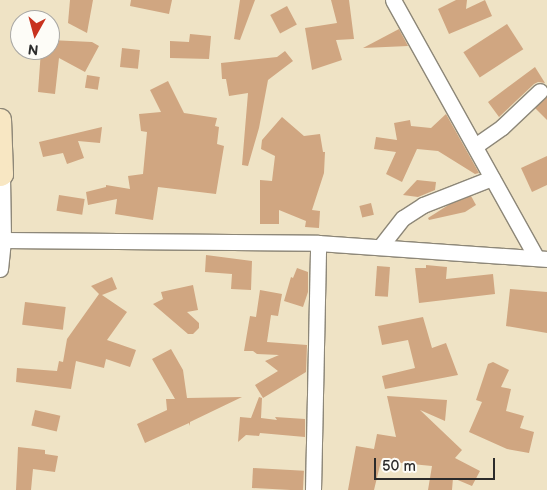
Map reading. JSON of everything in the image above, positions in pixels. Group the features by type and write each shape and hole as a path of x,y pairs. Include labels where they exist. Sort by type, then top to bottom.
{"street":[{"path":"394,0 492,178 541,258"},
{"path":"475,146 502,127 540,91"},
{"path":"0,118 3,240 0,269"},
{"path":"380,247 403,218 423,205 492,178"},
{"path":"3,240 318,243 541,258"},
{"path":"313,490 318,243"}],"building":[{"path":"70,0 93,0 87,33 68,23"},
{"path":"131,0 172,0 169,14 130,6"},
{"path":"240,0 255,0 240,40 234,39"},
{"path":"331,0 349,0 354,39 336,40 342,60 312,70 305,28 337,23"},
{"path":"456,0 467,0 466,9 485,0 492,16 449,34 438,9"},
{"path":"287,6 297,25 280,33 270,15"},
{"path":"507,24 523,49 480,77 463,52"},
{"path":"399,29 408,46 363,48"},
{"path":"190,34 211,36 209,59 170,58 170,41 189,42"},
{"path":"60,40 92,42 99,46 85,72 60,59"},
{"path":"122,48 140,50 138,69 120,67"},
{"path":"285,51 293,61 268,80 259,128 248,166 242,165 248,93 229,96 226,79 222,79 221,63 277,57"},
{"path":"40,60 59,60 55,94 38,92"},
{"path":"535,67 545,83 538,82 534,84 499,117 488,102"},
{"path":"87,75 100,77 98,90 85,88"},
{"path":"168,81 184,113 217,118 215,126 219,127 217,144 224,146 216,194 158,187 153,220 115,214 117,199 88,205 86,192 106,187 106,185 130,189 128,176 143,174 147,132 141,131 139,114 161,112 150,90"},
{"path":"547,97 547,120 535,108"},
{"path":"446,114 479,173 475,174 438,151 417,149 402,182 386,174 396,152 374,149 376,137 397,140 394,123 410,120 411,126 431,128"},
{"path":"282,117 304,136 320,134 323,152 325,152 324,173 312,210 320,211 319,228 305,227 306,221 279,210 279,224 260,224 260,180 272,181 275,156 261,149 262,140"},
{"path":"102,127 100,143 78,141 84,158 67,164 63,153 43,157 39,142"},
{"path":"547,156 547,185 532,192 521,168"},
{"path":"417,180 436,182 435,190 418,197 403,195"},
{"path":"59,195 85,199 82,215 56,211"},
{"path":"471,196 476,205 465,212 429,220 428,218 450,204"},
{"path":"371,203 374,215 362,218 359,206"},
{"path":"206,255 252,261 251,290 231,289 232,274 205,272"},
{"path":"426,265 447,267 446,279 493,274 495,294 419,303 415,268 426,268"},
{"path":"377,266 390,267 388,297 375,296"},
{"path":"297,268 308,272 308,292 303,307 284,301 291,277 293,278"},
{"path":"112,277 117,289 102,295 127,312 107,340 136,350 130,367 106,359 104,368 76,361 71,389 16,382 17,368 57,371 59,361 63,362 67,339 99,294 91,286"},
{"path":"193,285 198,310 187,312 199,323 199,328 193,334 188,334 153,304 163,299 161,292"},
{"path":"510,289 547,292 547,333 506,326"},
{"path":"260,290 282,294 278,316 271,315 267,342 307,345 306,372 263,398 255,385 278,371 265,361 279,355 257,354 253,351 244,351 250,316 256,317"},
{"path":"25,302 66,307 63,330 22,325"},
{"path":"423,317 432,348 446,343 458,375 385,389 382,376 415,368 408,340 382,345 378,326"},
{"path":"171,349 183,370 187,398 242,397 190,422 190,426 189,423 145,443 137,424 167,410 166,399 175,399 152,359"},
{"path":"493,362 509,370 501,387 511,389 506,411 524,416 520,428 534,432 529,453 507,449 469,432 482,402 476,400 488,364"},
{"path":"387,396 447,400 445,421 420,410 462,450 455,458 480,471 472,486 453,478 452,490 428,490 432,466 381,461 374,490 348,490 356,446 374,449 377,434 396,437"},
{"path":"259,397 262,398 261,418 277,420 275,417 305,419 305,437 260,433 259,436 246,435 238,442 240,417 251,418"},
{"path":"35,410 60,416 57,431 31,426"},
{"path":"18,447 45,450 45,454 58,456 55,472 33,469 31,490 16,490"},
{"path":"253,468 304,471 303,490 252,488"}]}
